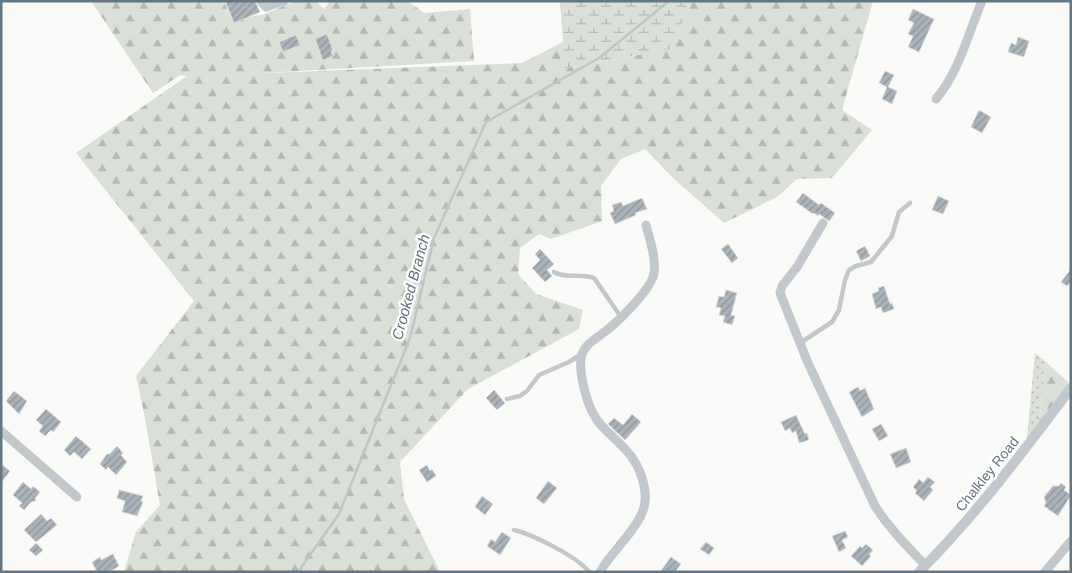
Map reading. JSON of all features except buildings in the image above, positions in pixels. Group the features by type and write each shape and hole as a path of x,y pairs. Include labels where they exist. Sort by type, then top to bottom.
{"street":[{"path":"261,1 266,7 284,1"},
{"path":"936,99 949,81 982,1"},
{"path":"822,223 797,267 780,289 780,293 800,343 875,506 922,568"},
{"path":"600,572 643,512 646,493 634,461 628,452 600,424 590,407 586,396 581,360 582,353 589,343 614,326 622,318 653,278 654,262 646,224"},
{"name":"Chalkley Road","path":"922,568 949,541 1008,471 1071,388"},
{"path":"1,431 77,497"},
{"path":"1045,572 1071,540"}],"lane":[{"path":"800,343 832,322 839,310 845,280 850,270 856,266 871,262 892,236 899,212 910,203"},
{"path":"554,272 559,275 594,278 622,318"},
{"path":"507,399 520,396 527,391 539,375 569,362 582,353"},
{"path":"514,530 533,536 582,564 589,572"}],"green space":[{"path":"91,1 224,1 232,20 265,14 295,1 316,1 324,9 330,1 408,1 424,13 470,9 474,61 243,74 522,63 563,42 566,68 671,49 691,1 873,1 842,110 872,130 832,178 797,179 777,197 724,223 673,178 645,149 621,159 601,186 602,221 551,239 539,234 520,248 518,274 536,294 583,310 579,329 468,389 400,462 404,499 440,572 124,572 136,532 160,505 136,376 194,301 76,153 187,76 180,75 153,93"},
{"path":"560,1 691,1 671,49 565,68"},
{"path":"1035,353 1046,362 1039,423 1027,438"},
{"path":"1046,362 1069,383 1039,423"}],"waterway":[{"name":"Crooked Branch","path":"298,572 339,514 410,338 434,238 486,122 599,58 669,1"}]}
